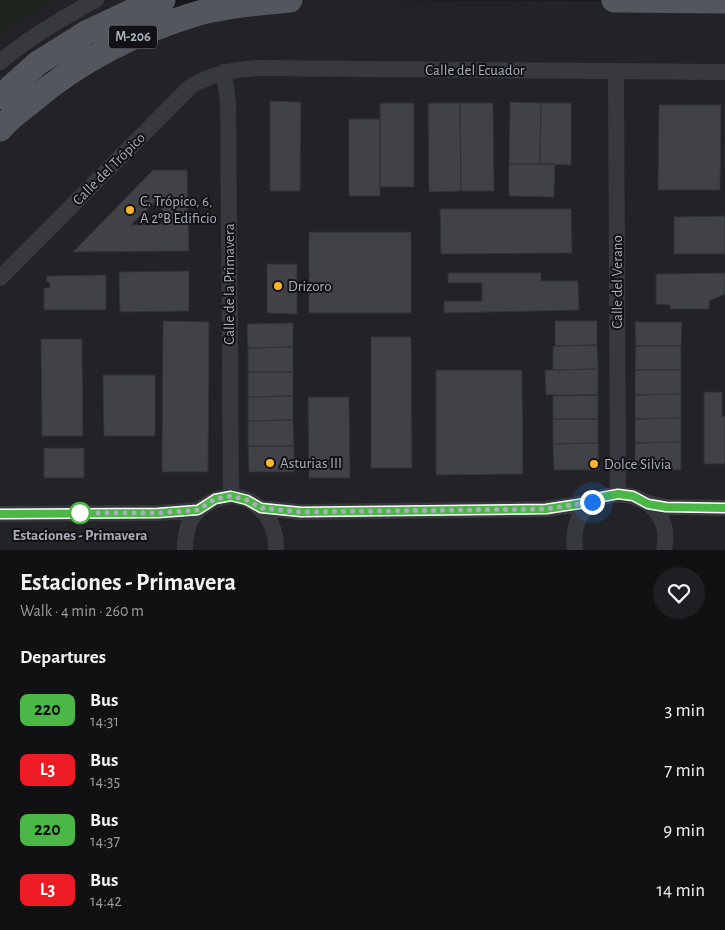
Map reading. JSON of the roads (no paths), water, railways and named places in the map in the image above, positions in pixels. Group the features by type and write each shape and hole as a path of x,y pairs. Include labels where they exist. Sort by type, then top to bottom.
{"main road":[{"name":"M-206","path":"0,97 38,63 86,33 139,8 163,0"},
{"name":"M-206","path":"0,129 53,83 97,55 147,31 200,13 247,4 290,0"},
{"path":"614,0 725,1"}],"street":[{"path":"0,62 20,46 68,15 96,0"},
{"name":"Calle del Ecuador","path":"224,72 256,68 725,72"},
{"name":"Calle del Verano","path":"616,71 618,494"},
{"name":"Calle del Trópico","path":"0,278 190,87 205,78 224,72"},
{"name":"Calle de la Primavera","path":"224,72 228,103 231,496"},
{"path":"185,550 184,545 188,523 198,510 215,499 231,496 247,500 261,508 301,512 546,509 592,502 602,497 618,494 633,496 648,504 666,507 725,508"},
{"path":"575,550 574,528 581,514 592,502"},
{"path":"648,504 660,518 664,530 664,550"},
{"path":"261,508 273,525 277,541 276,550"},
{"path":"0,514 158,513 198,510"}],"place":[{"name":"C. Trópico, 6, A 2ºB Edificio","path":"130,210"},
{"name":"Drizoro","path":"278,286"},
{"name":"Asturias III","path":"270,463"},
{"name":"Dolce Silvia","path":"594,464"},
{"name":"Estaciones - Primavera","path":"80,513"}]}
